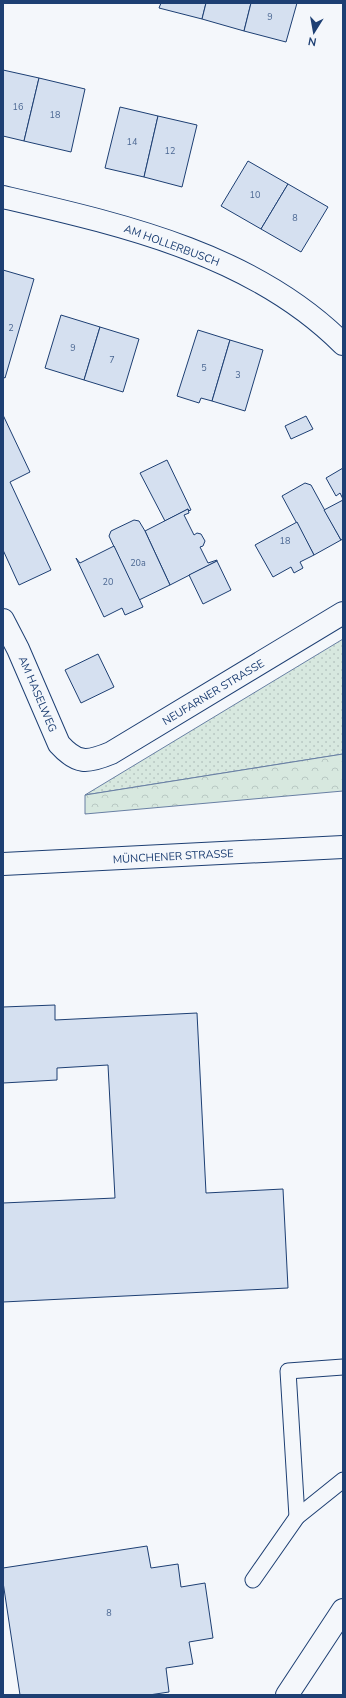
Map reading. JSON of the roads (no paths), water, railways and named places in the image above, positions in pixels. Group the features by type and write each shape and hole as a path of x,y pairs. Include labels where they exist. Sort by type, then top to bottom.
{"street":[{"name":"AM HOLLERBUSCH","path":"3,197 121,226 184,247 230,266 281,293 323,325 343,344"},
{"name":"NEUFARNER STRASSE","path":"80,760 92,761 111,753 343,613"},
{"name":"AM HASELWEG","path":"3,620 18,649 59,744 68,754 80,760"},
{"name":"MÜNCHENER STRASSE","path":"3,864 343,847"},
{"path":"287,1695 343,1610"}],"lane":[{"path":"296,1517 288,1371 343,1367"},
{"path":"252,1580 296,1517 343,1480"}]}
